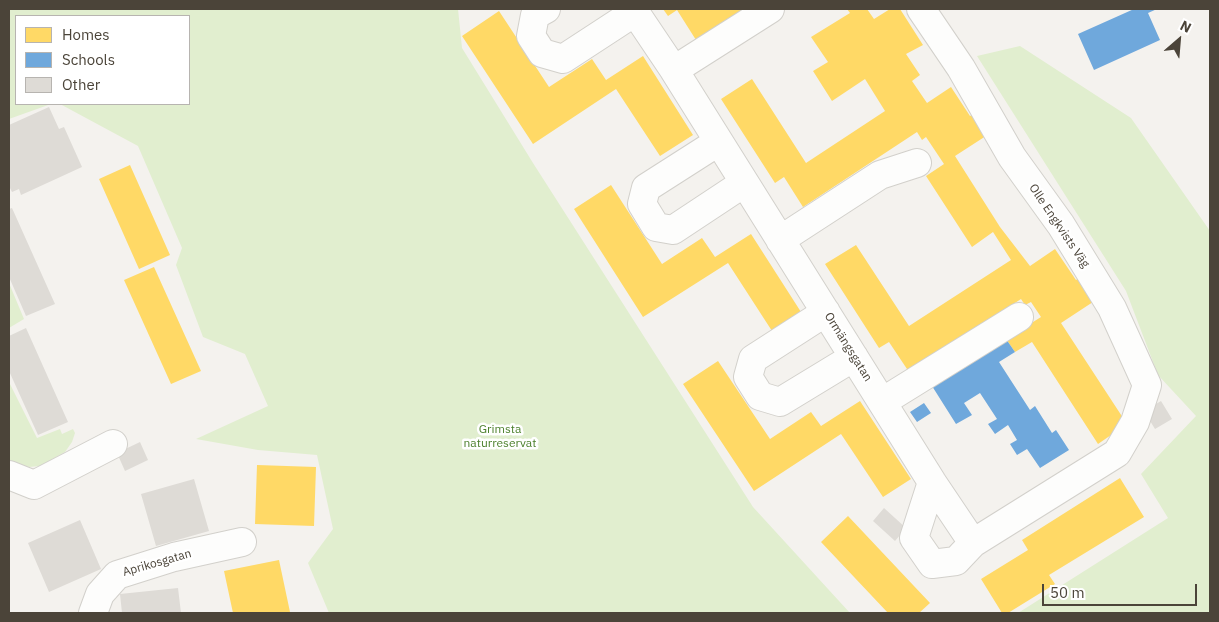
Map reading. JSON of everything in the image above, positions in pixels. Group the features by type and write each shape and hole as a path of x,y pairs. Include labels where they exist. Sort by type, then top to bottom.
{"street":[{"path":"546,9 535,16 530,36 542,53 563,59 634,10"},
{"path":"674,70 770,9"},
{"name":"Olle Engkvists Väg","path":"920,9 961,68 1012,157 1061,225 1107,300 1147,385 1134,422 1117,453 973,543"},
{"name":"Ormängsgatan","path":"634,10 674,70 932,482 973,543"},
{"path":"718,142 646,188 642,204 656,227 673,230 744,183"},
{"path":"780,240 880,175 917,163"},
{"path":"826,312 753,359 748,377 760,396 780,402 854,357"},
{"path":"882,402 1019,317"},
{"path":"9,475 34,485 112,444"},
{"path":"932,482 914,538 932,564 956,561 973,543"},
{"name":"Aprikosgatan","path":"93,613 100,594 117,575 174,557 242,542"}],"green space":[{"name":"Grimsta naturreservat","path":"9,9 458,9 462,48 533,163 753,507 850,613 329,613 308,563 333,529 317,455 258,450 196,439 268,406 245,354 203,337 176,265 182,248 138,146 62,105 190,105 190,15 15,15 15,105 48,105 9,119"},
{"path":"1020,46 1131,118 1210,231 1210,613 1018,613 1168,518 1141,474 1196,416 1158,375 1126,291 977,56"},
{"path":"9,283 24,319 9,328"},
{"path":"9,382 37,438 60,429 62,434 73,429 75,433 72,442 65,452 40,466 29,467 9,461"}],"building: Homes":[{"path":"663,9 744,9 696,40 677,10 668,16"},
{"path":"847,9 867,9 874,19 890,9 900,9 923,45 906,54 920,75 912,81 927,103 951,87 970,116 975,113 989,134 955,156 1000,227 1030,266 1055,249 1076,280 1080,277 1096,300 1061,323 1127,424 1098,444 1032,342 1015,352 1006,339 1041,317 1031,302 1025,305 1021,299 909,372 889,342 879,348 825,264 856,245 909,326 1011,260 993,232 972,247 926,176 944,164 926,137 922,140 917,132 803,207 784,177 775,183 721,99 752,79 806,163 885,111 865,79 832,101 813,71 828,62 811,37 850,13"},
{"path":"499,11 549,87 592,59 606,80 643,56 693,135 660,156 616,89 533,144 462,36"},
{"path":"130,165 170,255 139,269 99,179"},
{"path":"611,185 662,264 702,238 715,257 751,234 801,312 772,331 728,263 643,317 574,209"},
{"path":"154,267 201,371 171,384 124,280"},
{"path":"718,361 770,439 811,412 821,426 860,401 911,479 883,497 841,434 754,491 683,384"},
{"path":"257,465 316,467 314,526 255,524"},
{"path":"1120,478 1144,517 1049,575 1055,584 1008,613 1002,613 981,579 1028,550 1022,540"},
{"path":"848,516 930,603 919,613 888,613 821,542"},
{"path":"279,560 290,612 233,613 224,571"}],"building: Schools":[{"path":"1134,9 1157,9 1148,13 1160,40 1094,70 1078,34"},
{"path":"1006,339 1015,352 999,362 1030,410 1035,406 1052,433 1056,430 1069,450 1040,468 1027,449 1017,455 1010,444 1017,440 1008,425 995,434 988,424 997,419 980,393 964,403 972,415 956,424 932,386"},
{"path":"924,403 931,413 917,422 910,412"}],"building: Other":[{"path":"49,107 59,129 64,127 82,167 21,195 19,189 12,192 9,186 9,125"},
{"path":"12,208 55,304 26,316 9,277 9,209"},
{"path":"26,328 68,422 38,435 9,371 9,336"},
{"path":"1161,401 1172,419 1155,429 1144,411"},
{"path":"140,442 148,460 125,471 117,453"},
{"path":"194,479 209,531 156,546 141,494"},
{"path":"884,508 906,528 895,541 873,521"},
{"path":"80,520 101,569 49,592 28,543"},
{"path":"178,588 181,613 122,613 120,594"}]}
